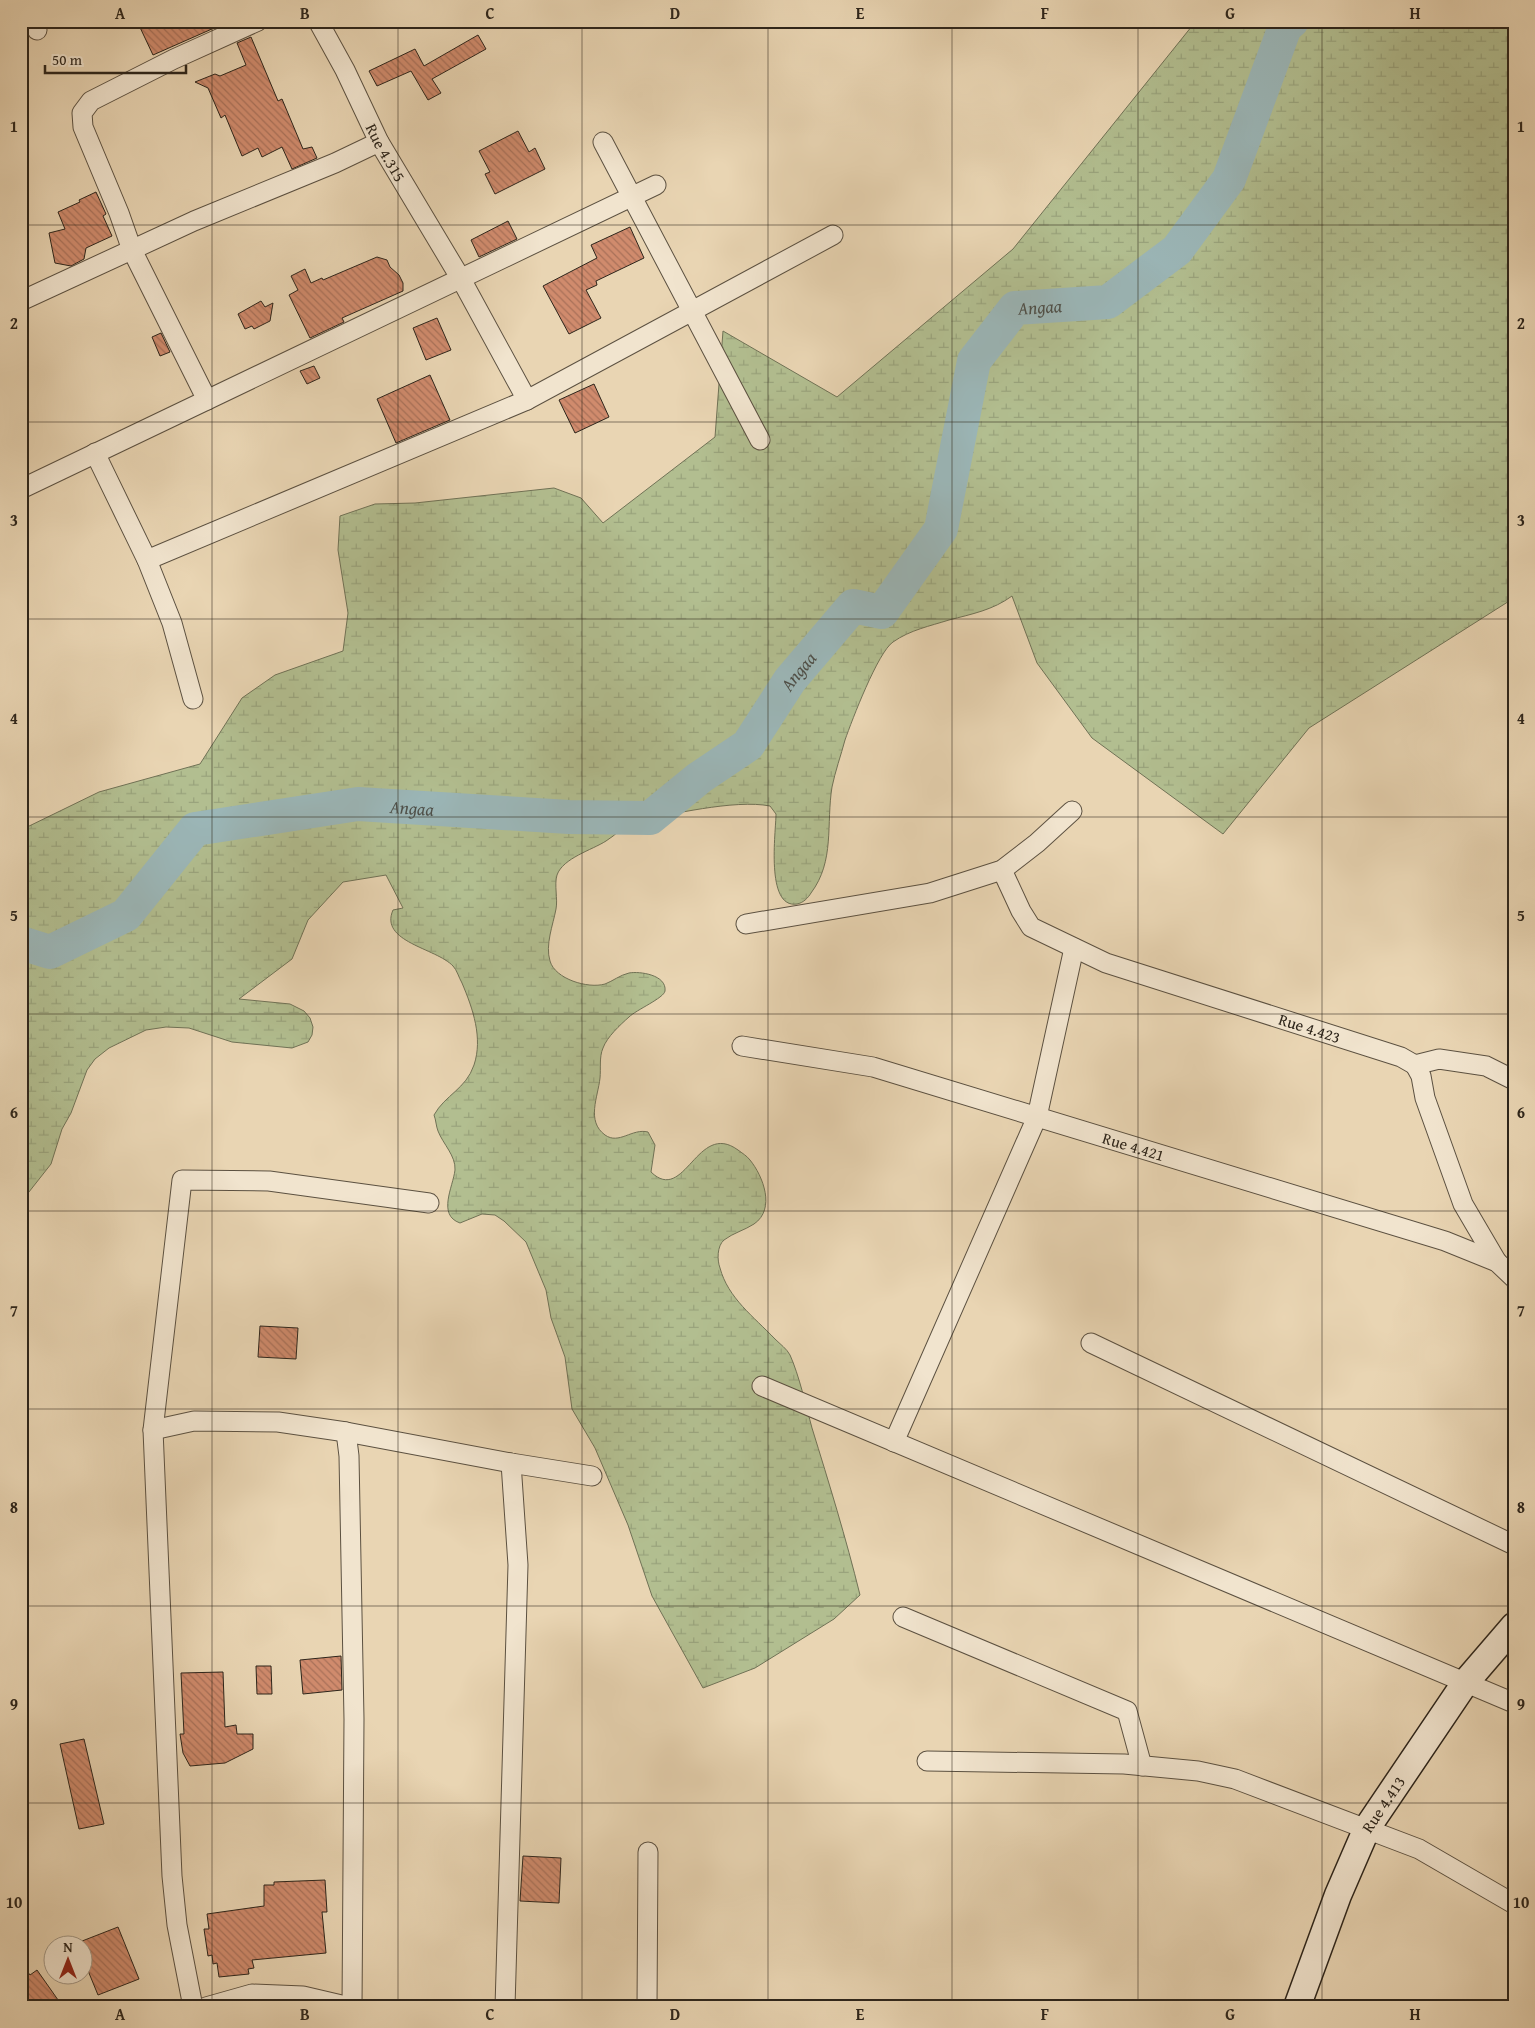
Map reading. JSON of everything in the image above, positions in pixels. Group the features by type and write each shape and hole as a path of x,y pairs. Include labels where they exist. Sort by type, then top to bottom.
{"street":[{"path":"207,400 132,250 120,213 82,126 82,113 91,101 174,59 258,21"},
{"name":"Rue 4.315","path":"318,21 345,70 379,142 461,279 527,400"},
{"path":"21,301 194,221 335,163 379,142"},
{"path":"603,142 760,440"},
{"path":"21,488 656,185"},
{"path":"147,560 527,400 833,235"},
{"path":"95,453 147,560 172,623 193,699"},
{"path":"746,924 930,893 1002,870 1037,843 1072,811"},
{"name":"Rue 4.423","path":"1002,870 1021,911 1031,927 1074,948 1106,963 1401,1057 1415,1066"},
{"path":"894,1442 1037,1116 1074,948"},
{"name":"Rue 4.421","path":"742,1046 873,1067 1037,1116 1445,1241 1497,1262 1514,1278"},
{"path":"1497,1262 1463,1204 1425,1098 1421,1076 1415,1066 1439,1059 1486,1066 1514,1080"},
{"path":"193,2007 177,1925 172,1876 153,1430 182,1180 269,1181 429,1203"},
{"path":"1091,1342 1514,1545"},
{"path":"762,1386 1514,1703"},
{"path":"153,1430 194,1421 278,1422 346,1432 592,1476"},
{"path":"206,2007 252,1994 303,1996 351,2007 354,1719 349,1456 346,1432"},
{"path":"505,2007 518,1565 511,1463"},
{"path":"903,1618 1127,1712 1142,1766"},
{"name":"Rue 4.413","path":"1297,2007 1338,1896 1368,1828 1465,1682 1514,1626"},
{"path":"928,1761 1142,1766 1198,1771 1235,1779 1419,1849 1514,1904"},
{"path":"647,2007 648,1852"}],"green space":[{"path":"1196,21 1514,21 1514,598 1309,728 1223,834 1092,738 1037,663 1012,596 982,611 913,631 893,642 887,648 866,687 845,740 832,787 827,855 824,868 819,881 810,895 803,901 797,904 787,902 780,894 774,867 776,814 770,806 755,804 721,806 634,821 606,841 571,859 560,869 556,879 556,905 548,948 550,961 558,973 581,984 590,985 605,984 629,973 652,975 662,981 665,991 618,1027 603,1048 595,1108 596,1123 599,1129 610,1138 642,1131 648,1132 655,1145 651,1172 663,1179 673,1178 683,1172 701,1152 712,1145 724,1144 738,1150 750,1160 763,1183 766,1201 761,1218 754,1224 724,1240 718,1253 719,1265 724,1279 735,1298 790,1355 860,1595 834,1619 755,1668 703,1688 652,1596 628,1525 595,1448 572,1409 565,1357 551,1318 546,1290 526,1242 495,1215 482,1214 460,1223 449,1214 448,1200 455,1165 440,1136 434,1115 444,1102 461,1086 470,1073 477,1055 477,1034 473,1013 466,993 453,966 401,937 394,930 391,921 393,910 403,908 386,875 343,882 308,920 292,959 239,999 290,1004 304,1011 310,1018 313,1027 312,1035 308,1042 292,1048 232,1042 189,1028 166,1027 146,1030 109,1048 95,1059 87,1070 71,1113 62,1129 51,1164 25,1197 21,1198 21,830 99,792 200,764 242,698 275,675 343,651 348,613 338,550 340,516 375,504 415,503 554,488 581,498 603,523 715,437 723,331 837,397 1013,249"}],"building":[{"path":"137,21 230,21 153,55"},
{"path":"478,35 486,49 432,79 441,93 428,100 411,71 377,86 369,71 415,49 424,66"},
{"path":"251,37 278,101 282,99 303,149 312,147 317,158 292,169 282,147 262,157 258,148 242,156 225,115 221,118 208,88 195,82 215,74 220,76 246,65 237,43"},
{"path":"518,131 529,152 535,148 545,169 495,194 485,174 490,172 479,151"},
{"path":"96,192 106,214 103,216 112,236 86,248 84,259 71,266 55,263 49,233 65,229 58,212"},
{"path":"508,221 517,239 479,257 471,240"},
{"path":"630,227 644,258 596,281 597,285 586,290 601,318 569,334 543,286 597,258 591,245"},
{"path":"377,257 387,260 390,267 399,275 403,283 403,291 342,318 344,322 310,338 289,295 298,290 291,276 305,269 311,283 322,278 323,280"},
{"path":"261,301 265,307 273,303 270,321 254,329 252,326 245,329 238,314"},
{"path":"437,318 451,350 426,360 413,328"},
{"path":"161,333 170,352 160,356 152,337"},
{"path":"314,366 320,378 307,384 300,371"},
{"path":"430,375 450,420 396,443 377,399"},
{"path":"594,384 609,417 575,433 559,400"},
{"path":"260,1326 298,1328 296,1359 258,1357"},
{"path":"341,1656 342,1690 303,1694 300,1660"},
{"path":"256,1666 271,1666 272,1694 257,1694"},
{"path":"223,1672 225,1727 236,1725 237,1734 253,1734 253,1749 225,1763 190,1766 183,1753 180,1734 184,1734 181,1673"},
{"path":"84,1739 104,1824 79,1829 60,1744"},
{"path":"523,1856 561,1858 559,1903 520,1901"},
{"path":"325,1880 327,1912 322,1912 326,1953 252,1960 254,1968 248,1969 249,1974 219,1977 217,1963 213,1964 212,1955 208,1956 204,1929 209,1929 207,1914 264,1906 264,1885 274,1885 274,1882"},
{"path":"118,1927 139,1979 98,1995 92,1980 92,1937"},
{"path":"21,1963 30,1975 37,1970 42,1977 42,1986 48,1986 63,2007 26,2007 21,2000"}],"waterway":[{"name":"Angaa","path":"21,943 50,952 126,915 195,829 358,804 569,817 650,818 699,778 748,745 790,680 853,606 882,612 941,529 974,361 1015,308 1108,302 1177,250 1229,179 1285,27 1292,21"}]}
